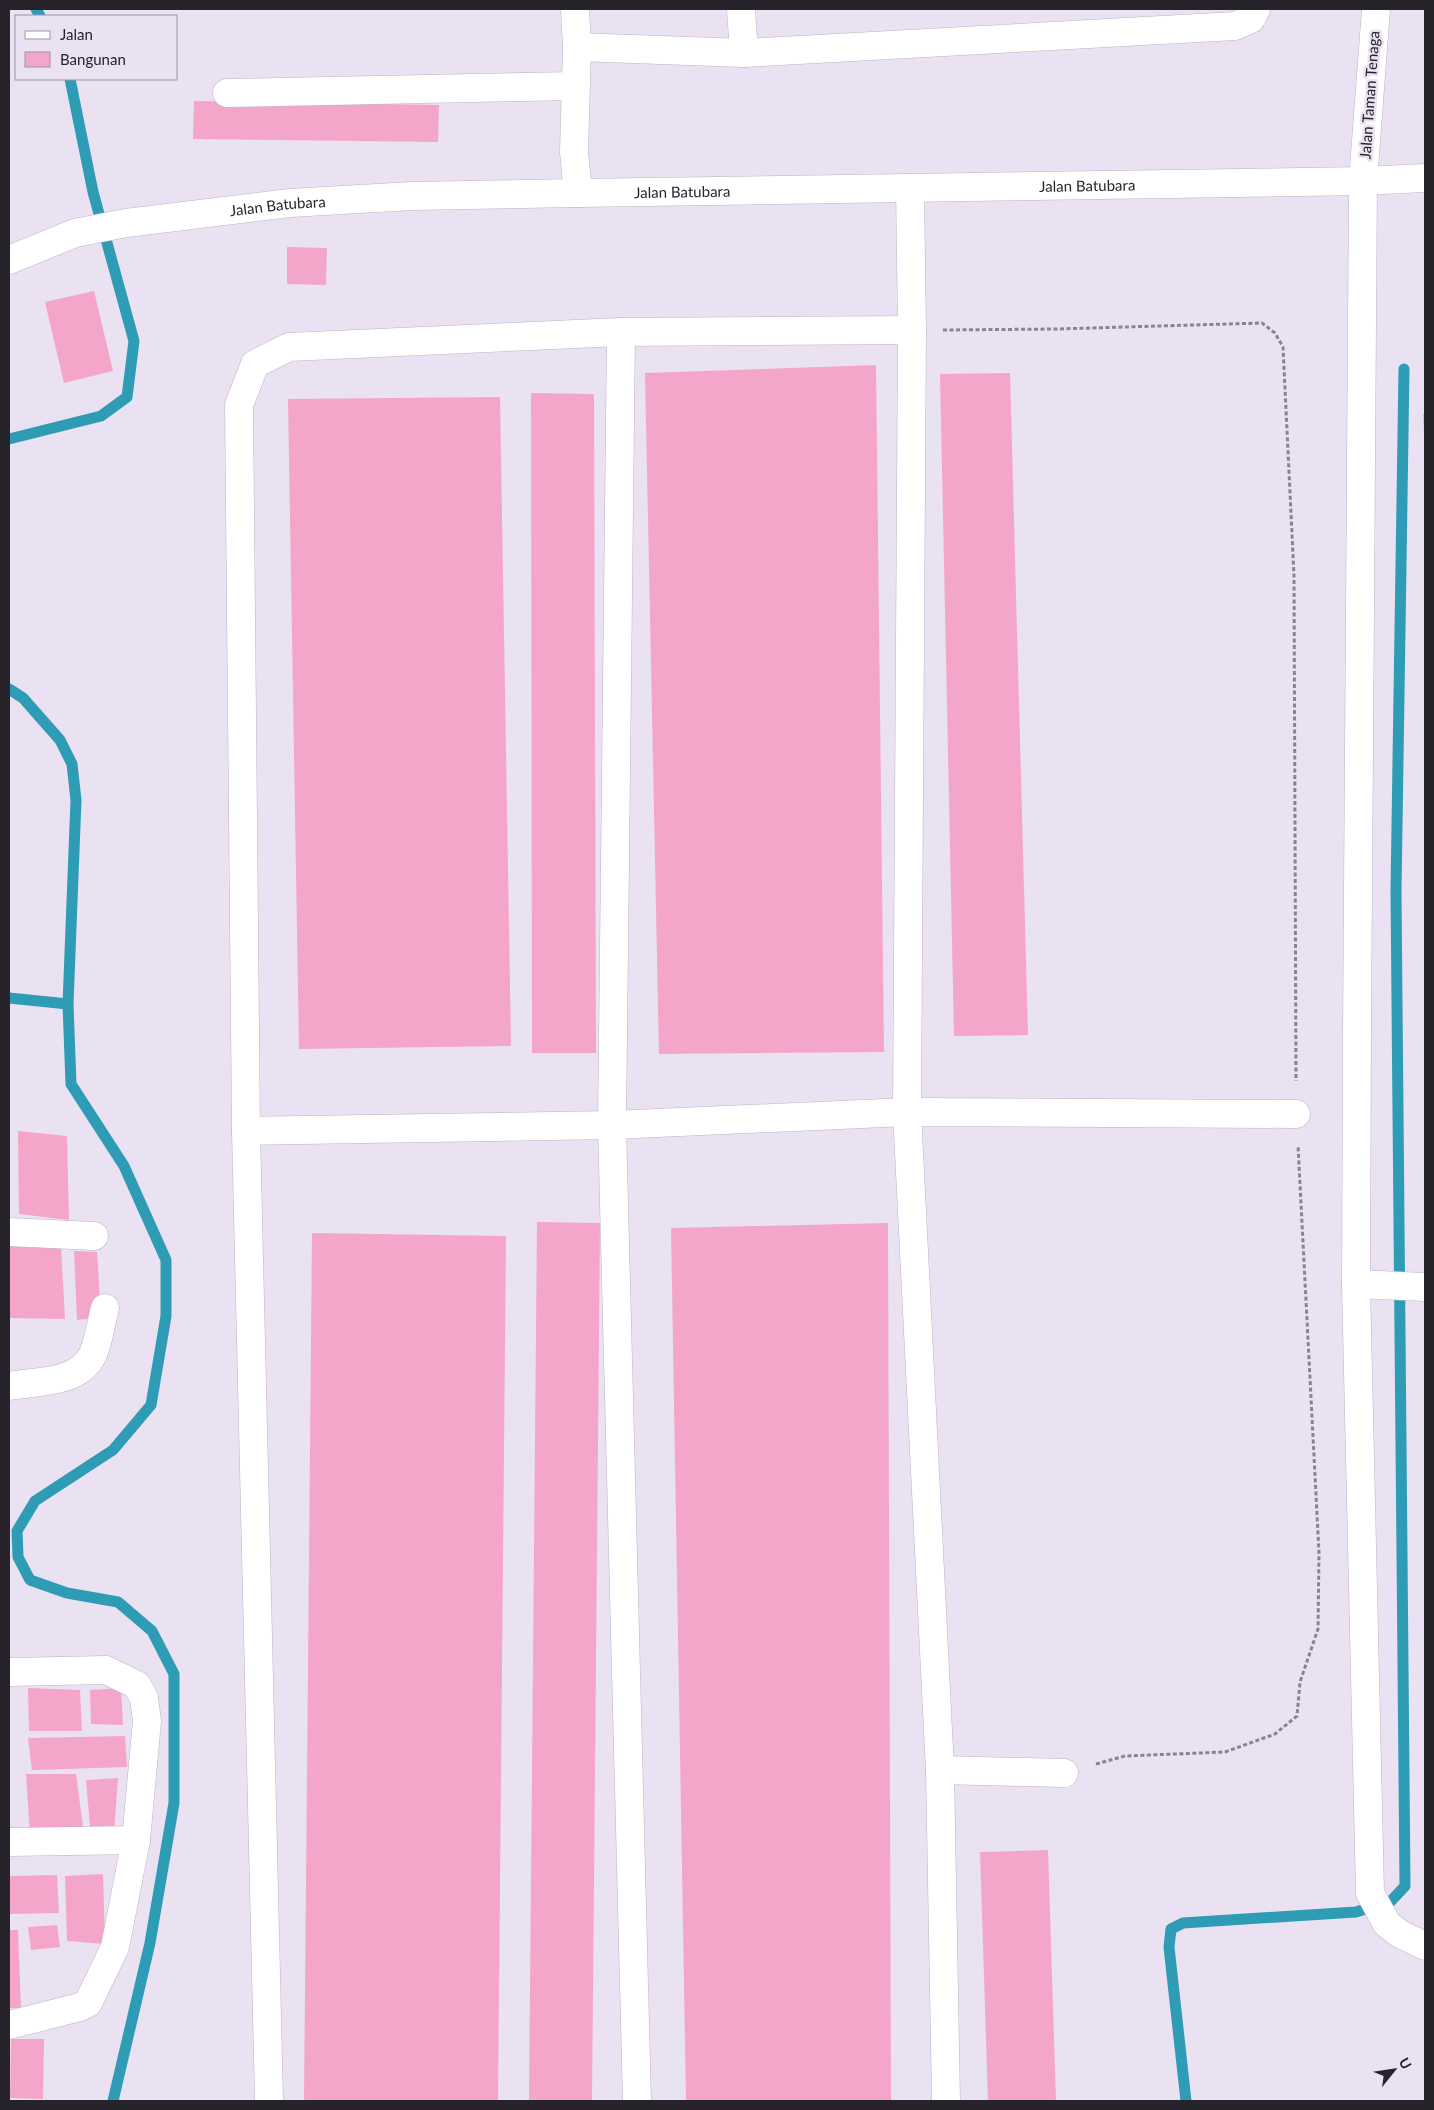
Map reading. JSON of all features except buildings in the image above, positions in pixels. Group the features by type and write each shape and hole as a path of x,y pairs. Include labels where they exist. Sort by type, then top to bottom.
{"street":[{"path":"576,9 577,47 574,152 578,193"},
{"path":"741,9 744,52"},
{"path":"577,47 744,52 1235,26 1250,19 1256,9"},
{"name":"Jalan Taman Tenaga","path":"1376,9 1363,181 1356,1284 1370,1893 1387,1924 1400,1934 1425,1946"},
{"path":"227,93 575,86"},
{"name":"Jalan Batubara","path":"9,260 75,233 126,223 290,203 412,196 1363,181 1425,178"},
{"path":"910,188 912,330 907,1112 940,1770 946,2101"},
{"path":"269,2101 246,1131 239,405 255,364 289,346 621,332 912,330"},
{"path":"621,332 612,1125 637,2101"},
{"path":"246,1131 612,1125 907,1112 1296,1114"},
{"path":"9,1232 94,1236"},
{"path":"1356,1284 1407,1286"},
{"path":"9,1386 70,1377 83,1369 93,1354 105,1308"},
{"path":"9,1672 106,1670 138,1686 144,1698 146,1722 136,1840 115,1947 88,2003 80,2007 9,2025"},
{"path":"940,1770 1064,1773"},
{"path":"9,1842 136,1840"}],"path":[{"path":"912,330 1056,330 1262,323 1276,333 1283,347 1294,576 1296,1114 1319,1553 1318,1629 1300,1682 1297,1716 1275,1734 1225,1752 1125,1756 1064,1773"}],"waterway":[{"path":"36,9 39,15"},
{"path":"9,439 101,416 127,397 134,341 93,192 70,80"},
{"path":"1186,2101 1169,1947 1171,1929 1183,1923 1356,1912 1391,1901 1405,1886 1396,891 1404,369"},
{"path":"9,689 23,698 60,740 72,764 76,800 68,1004 71,1084 124,1166 166,1260 166,1316 151,1405 113,1450 35,1501 17,1531 18,1557 30,1580 67,1593 118,1602 152,1631 174,1674 174,1803 150,1943 113,2101"},
{"path":"9,998 68,1004"}]}
